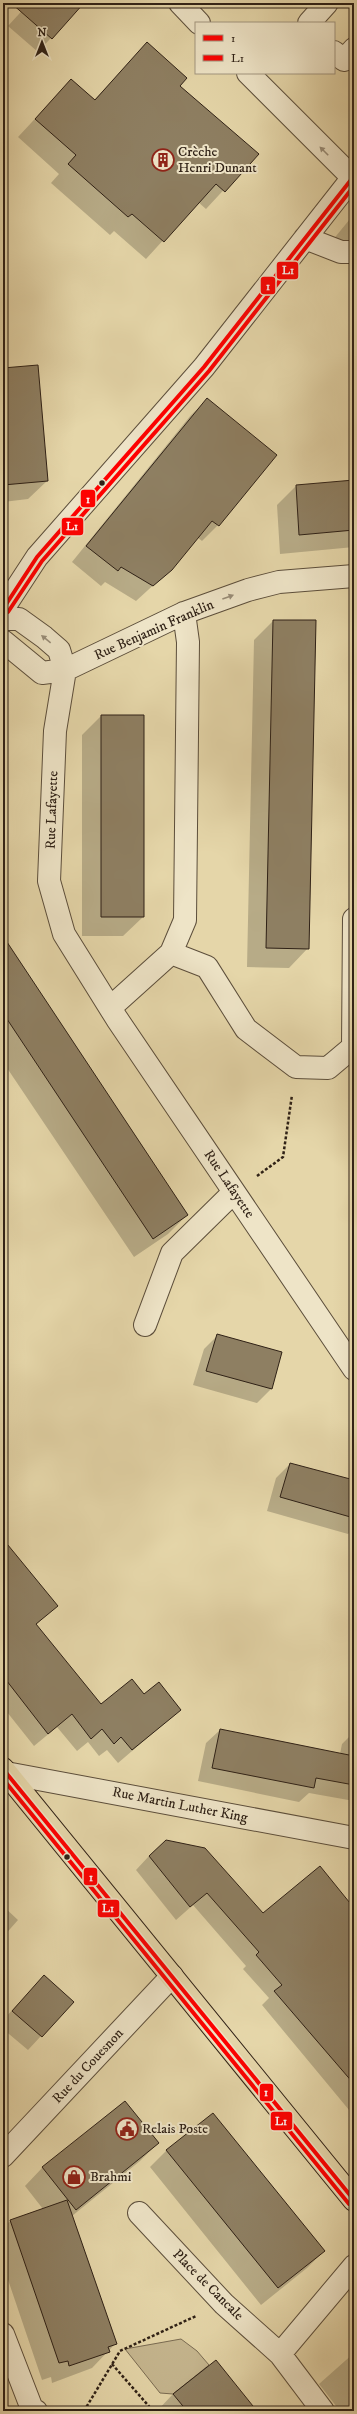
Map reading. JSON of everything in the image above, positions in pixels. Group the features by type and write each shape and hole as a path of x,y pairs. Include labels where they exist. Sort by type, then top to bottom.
{"main road":[{"path":"5,1771 354,2200"}],"street":[{"path":"180,3 198,22"},
{"path":"309,22 327,3"},
{"path":"335,53 344,60 354,49"},
{"path":"3,609 36,557 204,367 353,177 254,75"},
{"path":"305,238 341,252 354,252"},
{"name":"Rue Benjamin Franklin","path":"65,670 184,613 248,590 279,582 354,576"},
{"path":"111,1007 171,953 185,920 188,642 184,613"},
{"path":"3,620 19,620 44,637 59,650 65,670 42,673 3,641"},
{"name":"Rue Lafayette","path":"65,670 55,731 49,881 64,934 234,1192 352,1363"},
{"path":"171,953 207,967 246,1029 296,1067 328,1068 353,1047 354,919"},
{"path":"145,1325 172,1253 234,1192"},
{"name":"Rue Martin Luther King","path":"5,1771 354,1838"},
{"name":"Rue du Couesnon","path":"3,2156 172,1976"},
{"name":"Place de Cancale","path":"139,2213 224,2304 280,2354 323,2411"},
{"path":"280,2354 354,2266"},
{"path":"3,2334 32,2409 36,2411"}],"path":[{"path":"234,1192 283,1157 296,1067"},
{"path":"84,2411 120,2350 224,2304"},
{"path":"112,2364 153,2411"}],"shaded area":[{"path":"181,2339 197,2351 209,2365 173,2394 160,2393 125,2349"}],"building":[{"path":"11,3 84,3 52,39"},
{"name":"Crèche Henri Dunant","path":"147,42 187,78 180,86 259,154 225,192 216,184 164,242 132,214 128,217 68,164 76,155 35,119 71,79 95,100"},
{"path":"38,365 48,481 3,485 3,368"},
{"path":"207,398 277,455 219,526 212,521 172,570 153,586 121,567 118,571 86,546"},
{"path":"354,480 354,530 299,535 296,485"},
{"path":"273,620 316,620 309,949 266,948"},
{"path":"101,715 144,715 144,917 101,917"},
{"path":"3,936 188,1215 153,1239 3,1013"},
{"path":"217,1334 282,1352 272,1389 206,1371"},
{"path":"290,1463 354,1480 354,1518 280,1497"},
{"path":"3,1539 58,1606 36,1624 101,1704 132,1679 144,1694 159,1682 181,1710 132,1750 121,1737 114,1744 102,1729 91,1739 72,1714 48,1734 3,1676"},
{"path":"220,1729 354,1756 354,1785 316,1778 314,1788 212,1768"},
{"path":"166,1840 205,1848 263,1913 320,1866 354,1908 354,2084 274,1991 282,1985 256,1955 259,1952 207,1893 190,1907 149,1856"},
{"path":"44,1975 74,2002 42,2037 12,2011"},
{"path":"125,2101 159,2143 76,2210 42,2167"},
{"path":"213,2113 325,2251 278,2288 166,2150"},
{"path":"67,2200 117,2344 108,2347 110,2352 69,2366 68,2361 59,2363 10,2220"},
{"path":"216,2360 257,2411 187,2411 173,2394"}],"transit line":[{"name":"1","path":"3,609 37,557 204,367 354,176"},
{"name":"L1","path":"8,612 42,561 209,371 354,186"},
{"name":"1","path":"3,1769 354,2200"},
{"name":"L1","path":"3,1779 349,2204"}],"place":[{"name":"Crèche Henri Dunant","path":"163,160"},
{"name":"Relais Poste","path":"127,2129"},
{"name":"Brahmi","path":"74,2177"}]}
